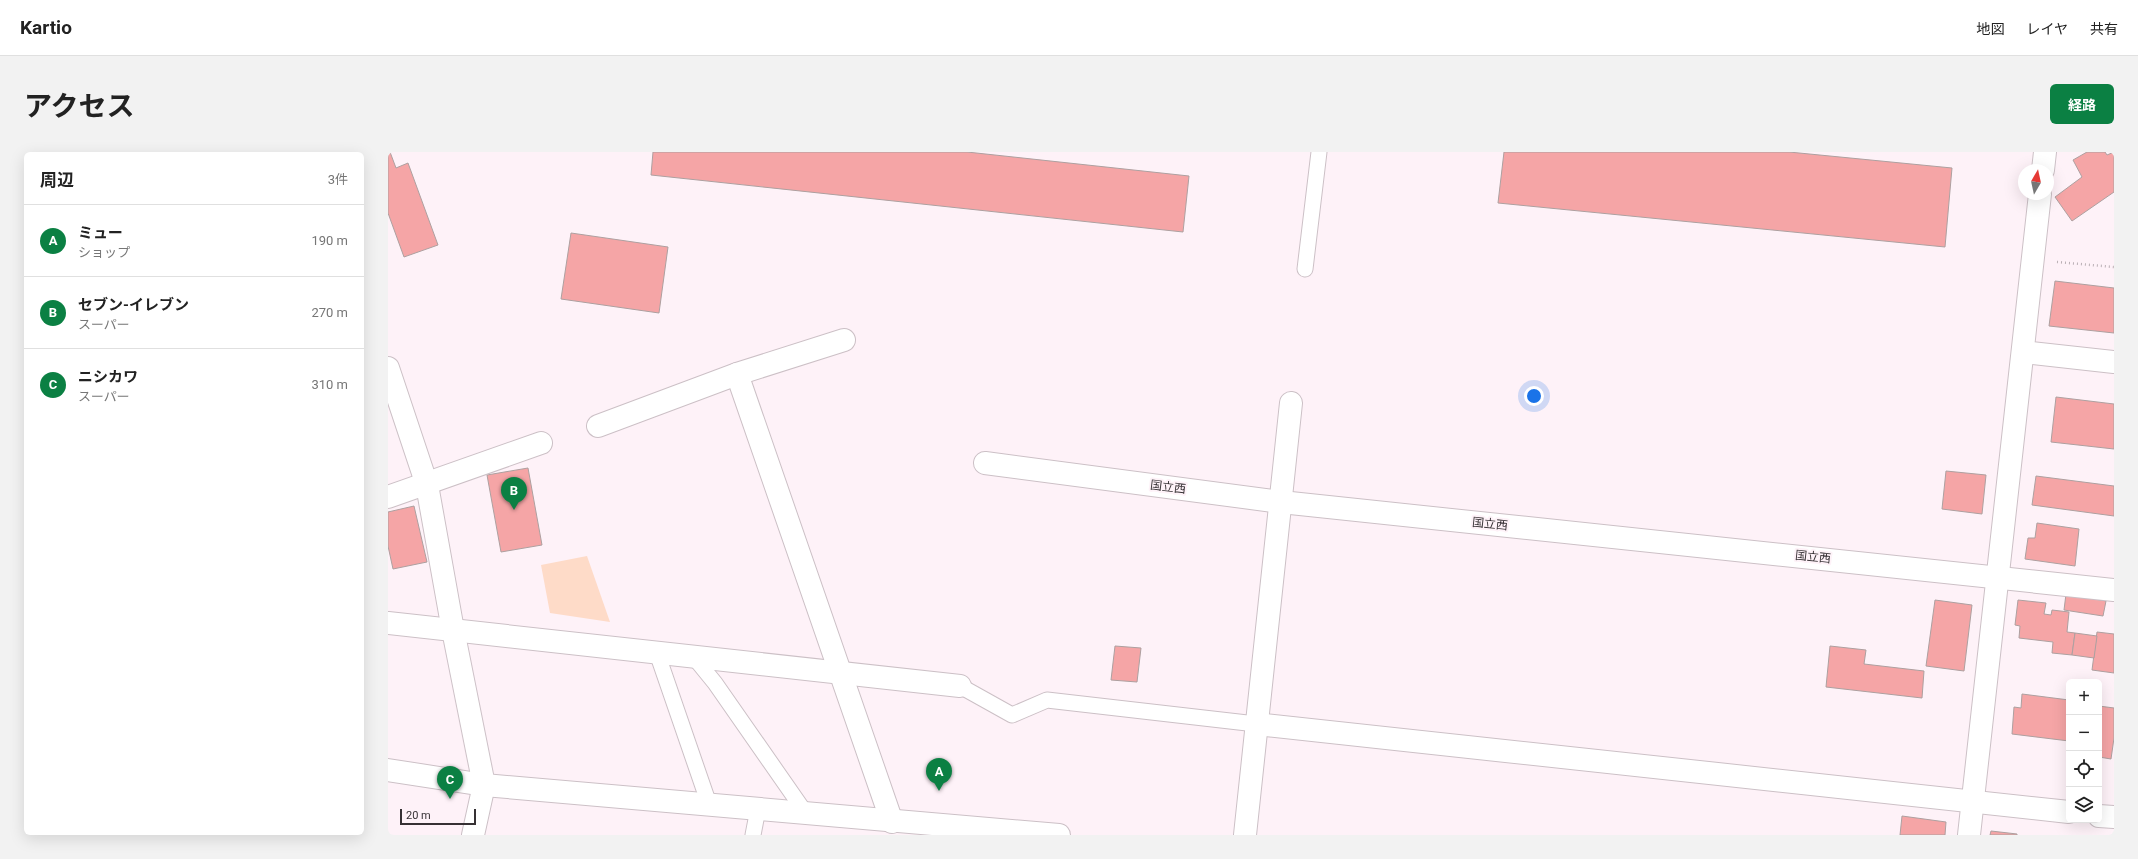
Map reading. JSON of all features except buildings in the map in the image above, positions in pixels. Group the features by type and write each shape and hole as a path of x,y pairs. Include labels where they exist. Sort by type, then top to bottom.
{"street":[{"path":"2044,164 2045,152"},
{"path":"1969,835 1997,577 2024,352 2039,200"},
{"path":"598,426 737,374 844,340"},
{"path":"2024,352 2114,362"},
{"path":"737,374 841,672 892,828"},
{"path":"390,380 427,485 453,630 484,785 473,835"},
{"path":"1245,835 1291,403"},
{"path":"388,497 427,485 541,443"},
{"name":"国立西","path":"985,463 1281,502 2114,590"},
{"path":"388,623 960,686"},
{"path":"1256,724 2066,812"},
{"path":"388,770 484,785 758,809 892,828 1059,835"},
{"path":"2102,816 2114,817"}],"lane":[{"path":"1305,269 1319,152"},
{"path":"657,652 709,804"},
{"path":"693,656 715,683 808,815"},
{"path":"960,686 1012,715 1047,700 1256,724"},
{"path":"753,835 758,809"}],"path":[{"path":"2033,259 2114,268"}],"shaded area":[{"path":"587,556 610,622 550,613 541,565"}],"place":[{"name":"セブン-イレブン","path":"514,510"},
{"name":"ミュー","path":"939,791"},
{"name":"ニシカワ","path":"450,799"}]}
